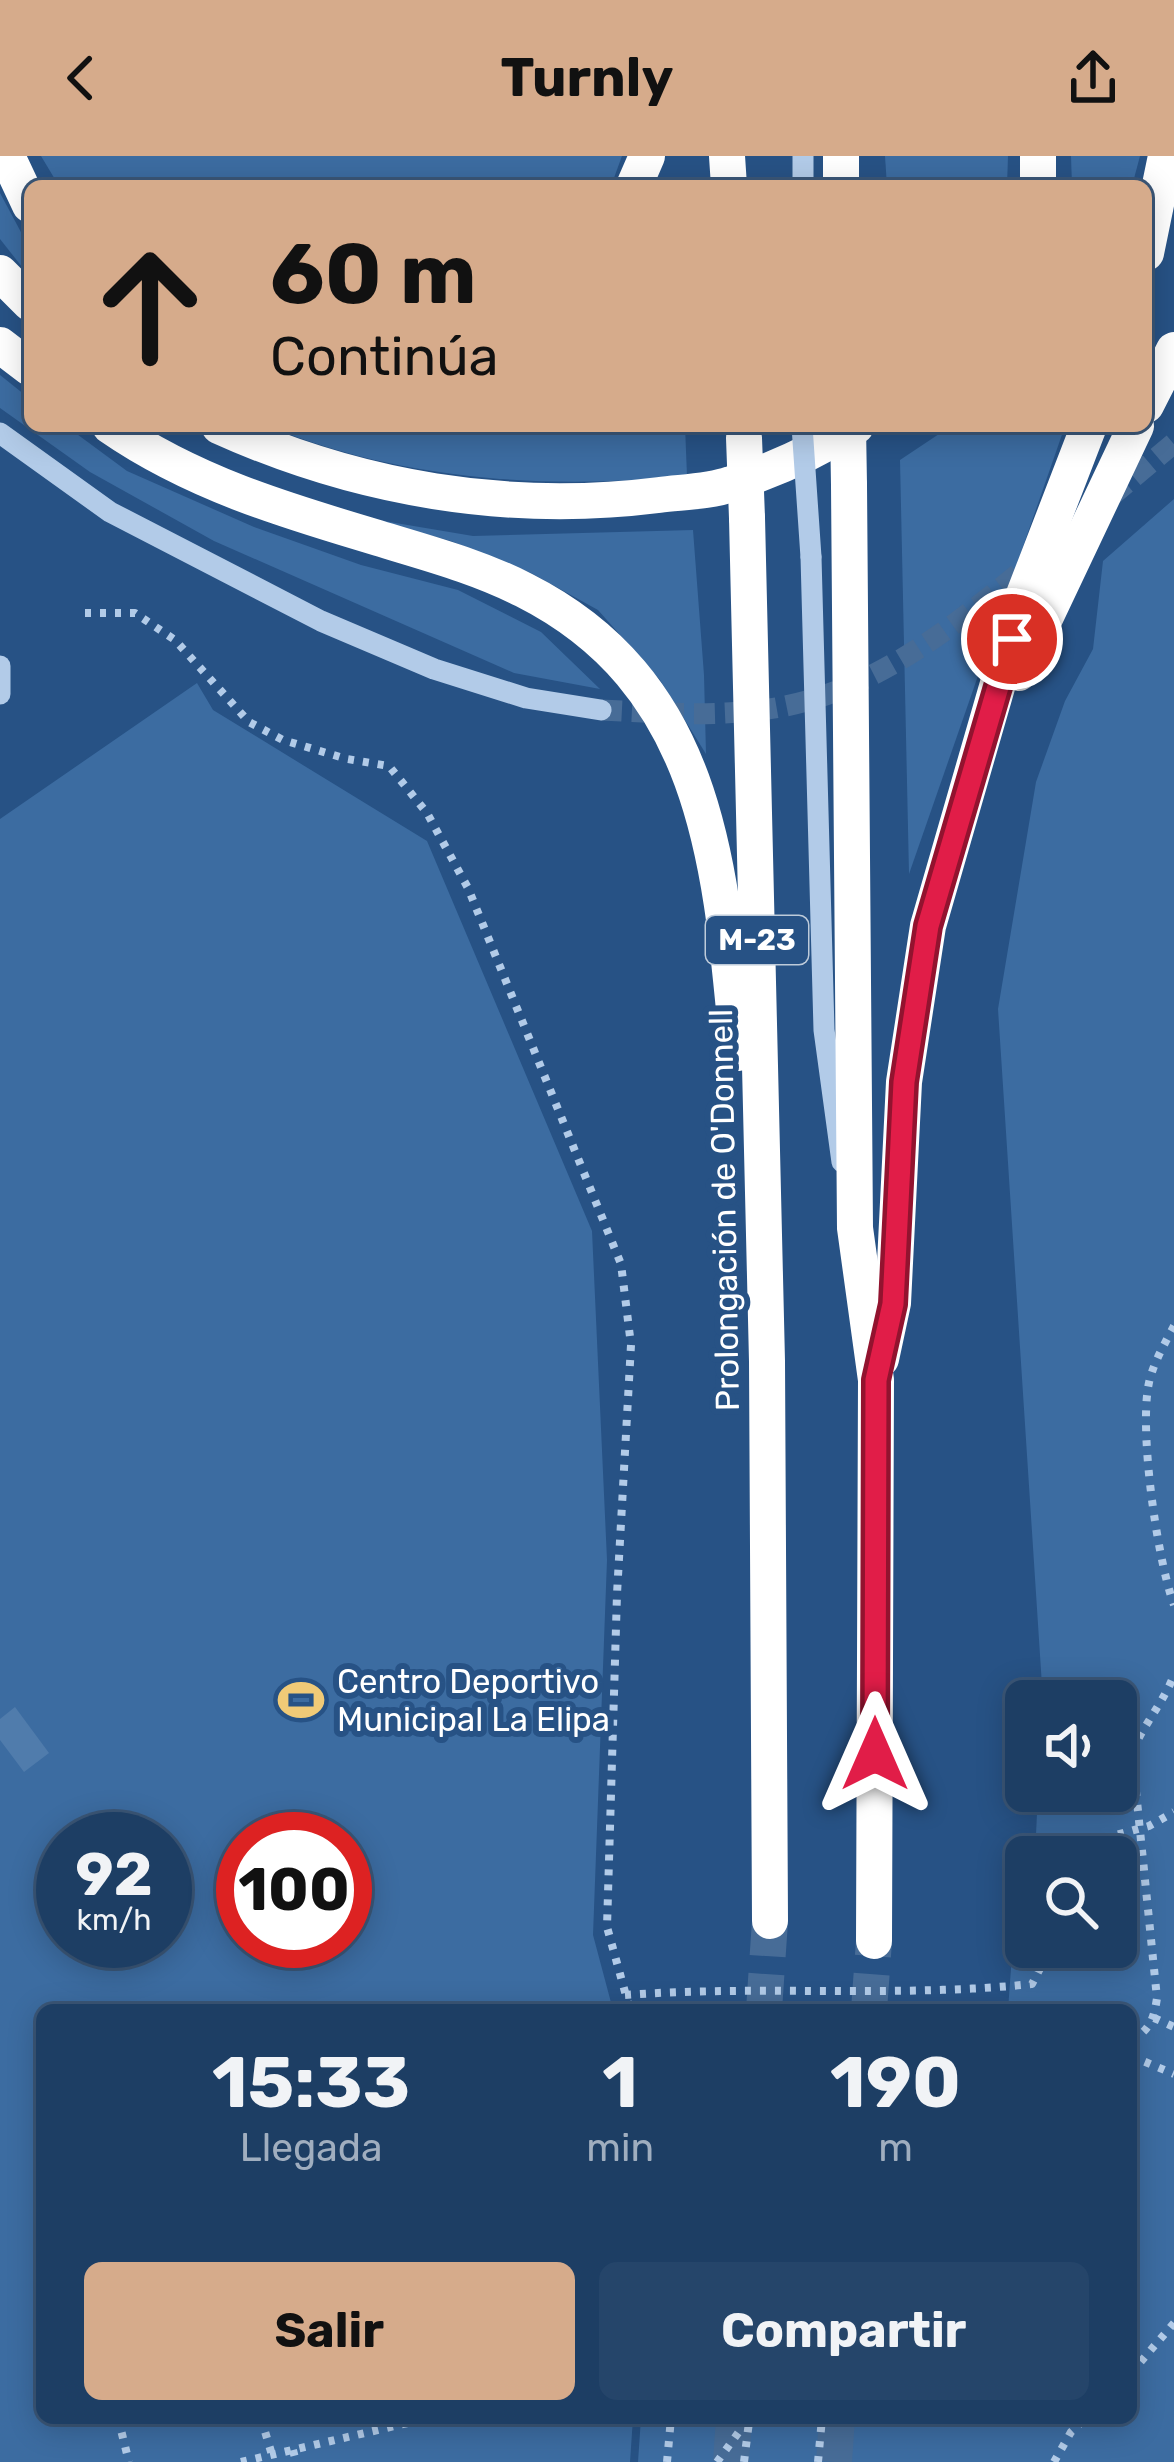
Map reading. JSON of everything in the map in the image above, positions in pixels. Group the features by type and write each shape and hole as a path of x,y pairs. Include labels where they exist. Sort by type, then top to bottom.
{"highway":[{"path":"7,156 24,192"},
{"path":"1152,224 1166,156"},
{"path":"0,273 24,297"},
{"path":"0,345 24,363"},
{"path":"1152,393 1174,350"},
{"path":"120,432 194,475 265,505 474,568 526,591 572,620 619,659 657,703 681,746 701,806 722,900 767,1361"},
{"path":"236,432 378,483 496,502 614,500 728,486 844,432"},
{"name":"Prolongación de O'Donnell","path":"743,432 767,1361 770,1922"},
{"name":"M-23","path":"852,432 855,1228 876,1380 874,1942"},
{"path":"876,1380 893,1304 904,1082 928,926 1023,597 1087,432"},
{"path":"977,764 1133,432"}],"street":[{"path":"802,432 811,556 824,1030 835,1130 855,1228"},
{"path":"0,433 110,512 321,621 434,669 526,698 601,710"},
{"path":"0,666 0,694"}],"path":[{"path":"86,613 135,613 175,640 249,722 283,740 389,766 427,813 468,888 613,1243 621,1264 631,1345 617,1594 607,1927 628,2004"},
{"path":"1174,1326 1148,1383 1145,1425 1159,1542 1174,1605"},
{"path":"1137,2037 1154,2018 1154,1944 1132,1751 1174,1675"},
{"path":"1113,1836 1174,1812"},
{"path":"625,1995 699,1990 952,1992 1032,1984 1040,1968"},
{"path":"1154,2018 1174,2027"},
{"path":"1137,2059 1174,2074"},
{"path":"1137,2366 1174,2323"},
{"path":"120,2424 129,2462"},
{"path":"263,2424 272,2455"},
{"path":"241,2462 391,2424"},
{"path":"667,2462 670,2424"},
{"path":"717,2462 745,2424"},
{"path":"744,2462 748,2424"},
{"path":"818,2462 821,2424"},
{"path":"1054,2462 1080,2424"},
{"path":"293,2450 296,2462"}],"shaded area":[{"path":"41,156 622,156 613,180 55,180"},
{"path":"885,156 1008,156 1007,180 887,180"},
{"path":"1071,156 1140,156 1134,180 1072,180"},
{"path":"0,193 24,238 24,269 0,239"},
{"path":"0,375 24,394 24,425 0,408"},
{"path":"34,432 74,432 127,471 254,527 361,565 458,590 541,632 600,689 514,673 214,541 90,472"},
{"path":"285,432 685,432 687,476 527,481 421,469"},
{"path":"942,432 1063,432 909,874 900,460"},
{"path":"1174,499 1174,2462 638,2462 641,2424 1137,2424 1137,2004 1008,2004 1011,1968 1137,1968 1137,1836 1036,1836 1037,1812 1137,1812 1137,1680 1042,1680 998,1009 1036,782 1065,701 1093,649 1103,561"},
{"path":"366,518 473,536 693,530 706,754 660,680 598,610 531,573 451,541"},
{"name":"Centro Deportivo Municipal La Elipa","path":"197,683 213,710 427,841 592,1231 607,1560 593,1935 611,2004 36,2004 36,2424 633,2424 630,2462 0,2462 0,819"}],"building":[{"path":"15,1707 49,1753 24,1772 0,1740 0,1719"}],"tunnel":[{"path":"1110,497 1174,443"},
{"path":"601,710 740,712 820,697 916,650 1031,563"},
{"path":"764,2004 770,1921"},
{"path":"869,2004 874,1941"},
{"path":"731,2462 734,2424"},
{"path":"834,2462 837,2424"}],"place":[{"name":"Centro Deportivo Municipal La Elipa","path":"301,1700"}],"route":[{"path":"875,1754 876,1380 893,1304 904,1082 928,926 1012,639"}]}
